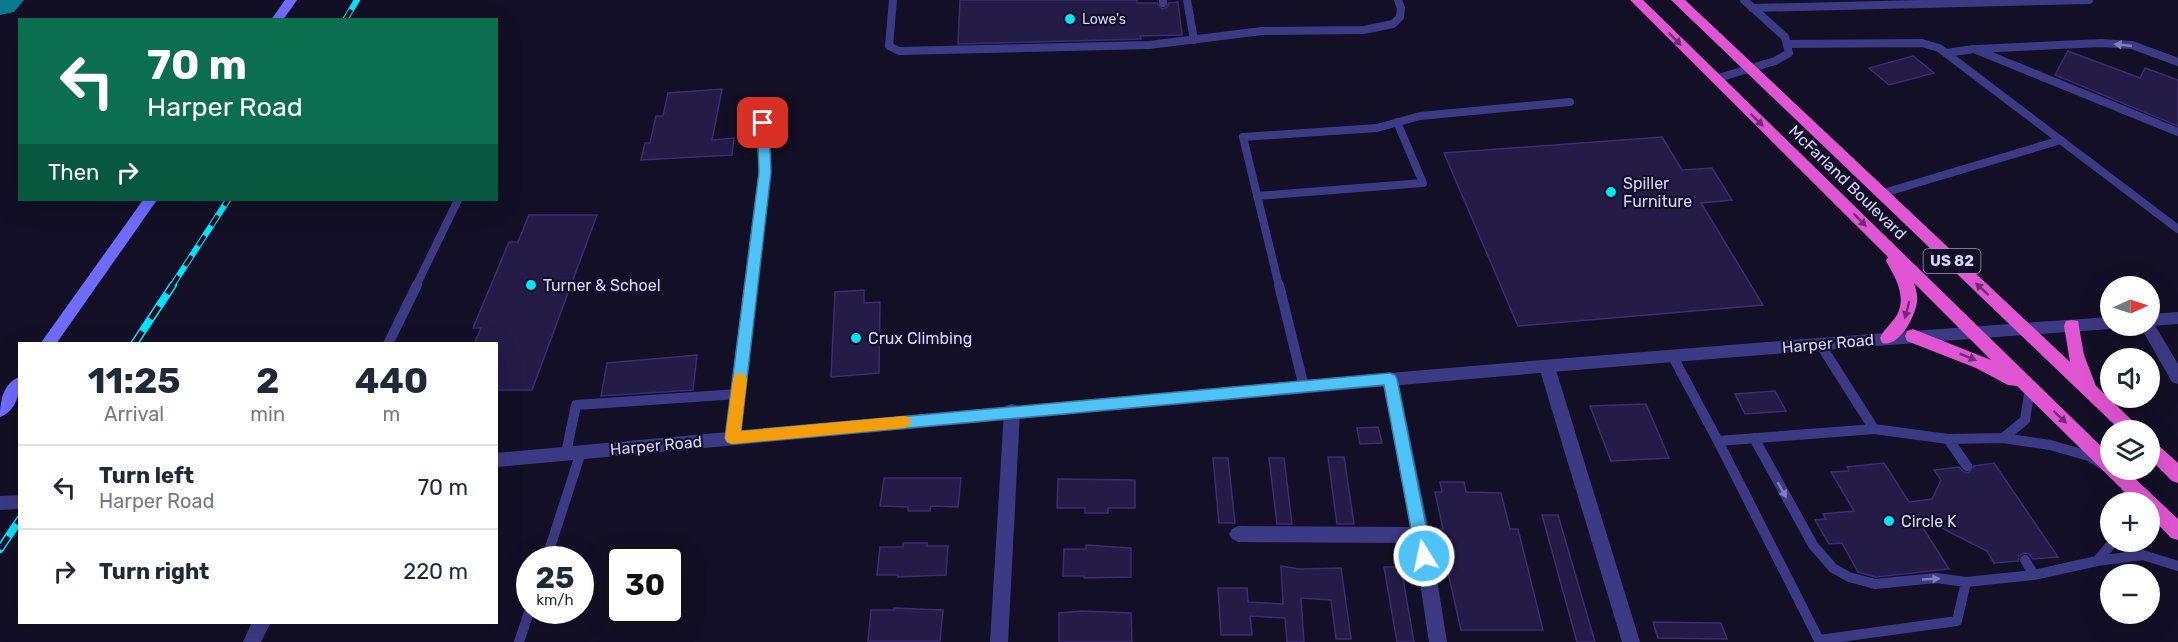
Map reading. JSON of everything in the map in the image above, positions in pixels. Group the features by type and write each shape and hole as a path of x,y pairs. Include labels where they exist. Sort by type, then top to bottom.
{"highway":[{"name":"McFarland Boulevard","path":"1636,0 2100,456"},
{"name":"McFarland Boulevard","path":"1677,0 2120,420"},
{"path":"1880,240 1902,274 1910,297 1906,318 1888,338"},
{"path":"2072,326 2076,355 2090,391"},
{"path":"1913,336 1982,363 2030,387"},
{"path":"2160,458 2178,475"},
{"name":"McFarland Boulevard","path":"2124,480 2137,492"},
{"name":"McFarland Boulevard","path":"2160,515 2178,532"}],"main road":[{"path":"278,18 291,0"},
{"path":"49,342 149,201"},
{"path":"0,410 18,386"}],"street":[{"path":"2160,319 2178,318"},
{"name":"Harper Road","path":"498,460 1012,411 1888,338 2100,324"},
{"path":"2155,336 2178,378"},
{"path":"1546,367 1631,642"},
{"path":"1390,379 1421,535 1438,642"},
{"path":"999,642 1012,411"},
{"path":"0,502 18,502"},
{"path":"1238,534 1421,535"},
{"path":"252,642 261,624"}],"lane":[{"path":"893,0 889,46 899,51 1194,40 1262,31 1380,28 1393,24 1400,17 1401,8 1398,0"},
{"path":"1187,0 1194,40"},
{"path":"1714,79 1775,61 1789,53 1785,37 1744,0"},
{"path":"1752,8 2089,0"},
{"path":"1787,44 1922,43 1938,48 2178,230"},
{"path":"1946,53 1974,49 2101,43 2132,45 2178,63"},
{"path":"1974,49 2178,132"},
{"path":"1304,387 1243,137 1377,128 1420,116 1570,102"},
{"path":"1257,196 1423,183 1397,122"},
{"path":"732,438 765,172 763,123"},
{"path":"1880,194 2061,140"},
{"path":"389,342 458,201"},
{"path":"1820,344 1874,429"},
{"path":"1673,357 1820,640 1957,621 1966,582"},
{"path":"2003,438 2025,420 2030,387"},
{"path":"550,546 573,453 576,405 738,394"},
{"path":"1718,441 1874,429 1948,439 2003,438 2050,445 2089,456 2100,462"},
{"path":"1754,438 1813,545 1833,568 1849,577 1875,584 1936,578 1966,582 2034,575 2097,561 2143,555 2178,566"},
{"path":"1948,439 1967,466"},
{"path":"2097,561 2105,552"},
{"path":"2025,560 2034,575"},
{"path":"519,642 525,624"}],"building":[{"name":"Lowe's","path":"960,0 1137,0 1137,3 1157,3 1162,9 1166,8 1169,3 1178,2 1182,35 1140,36 1141,39 958,44"},
{"path":"2068,51 2140,78 2145,68 2178,80 2178,126 2055,75"},
{"path":"1913,56 1934,73 1889,85 1869,68"},
{"path":"722,89 712,140 734,138 732,155 641,160 645,143 650,143 656,116 663,116 668,93"},
{"path":"1662,137 1682,170 1712,168 1732,200 1701,203 1763,305 1518,326 1444,153"},
{"name":"Turner & Schoel","path":"529,215 597,215 532,390 498,390 498,342 475,342 481,328 473,328 509,242 518,242"},
{"name":"Crux Climbing","path":"864,290 864,303 880,302 879,373 831,377 835,292"},
{"path":"697,355 693,390 601,396 607,363"},
{"path":"1775,391 1786,411 1745,414 1735,394"},
{"path":"1646,404 1669,458 1611,461 1590,406"},
{"path":"1378,427 1382,443 1360,444 1357,428"},
{"path":"1328,457 1344,457 1354,524 1337,524"},
{"path":"1213,458 1228,458 1235,523 1219,523"},
{"path":"1269,458 1284,458 1292,524 1277,524"},
{"path":"1884,463 1909,502 1932,499 1941,480 1934,470 1959,467 1968,473 1974,466 1994,463 2058,557 2033,559 2029,554 2024,553 2019,556 2018,561 1994,563 1987,551 1914,514 1949,569 1876,577 1858,572 1842,543 1829,544 1815,520 1826,519 1823,514 1854,511 1831,472 1849,471 1847,467"},
{"path":"884,478 961,478 958,507 931,506 930,511 908,511 908,507 880,506"},
{"path":"1058,479 1135,480 1135,508 1108,508 1108,513 1085,513 1085,508 1057,508"},
{"path":"1440,482 1464,482 1466,492 1501,493 1510,529 1518,529 1543,630 1461,630 1438,529 1443,529 1435,492 1442,492"},
{"path":"1542,515 1558,515 1595,642 1577,642"},
{"path":"903,543 948,546 946,575 898,577 898,575 877,575 880,547 903,547"},
{"path":"1086,545 1131,548 1131,577 1063,576 1064,549 1086,549"},
{"path":"1281,566 1299,569 1341,568 1351,639 1336,639 1331,600 1301,598 1304,642 1287,642 1285,618 1250,616 1252,635 1221,635 1218,588 1247,588 1248,602 1283,604"},
{"path":"1384,567 1401,567 1414,642 1397,642"},
{"path":"894,608 943,610 940,641 868,641 871,610 894,610"},
{"path":"1082,611 1131,613 1132,642 1059,642 1059,613"},
{"path":"1653,622 1721,623 1727,639 1658,638"}],"taxiway":[{"path":"0,3 4,0"}],"railway":[{"path":"346,18 357,0"},
{"path":"172,286 227,201"},
{"path":"135,342 173,285"},
{"path":"0,549 18,522"}],"slow traffic":[{"path":"740,379 732,438 904,422"}],"place":[{"name":"Lowe's","path":"1070,19"},
{"name":"Spiller Furniture","path":"1611,192"},
{"name":"Turner & Schoel","path":"531,285"},
{"name":"Crux Climbing","path":"856,338"},
{"name":"Circle K","path":"1889,521"}],"route":[{"path":"763,123 765,172 732,438 1012,411 1390,379 1424,556"}]}
